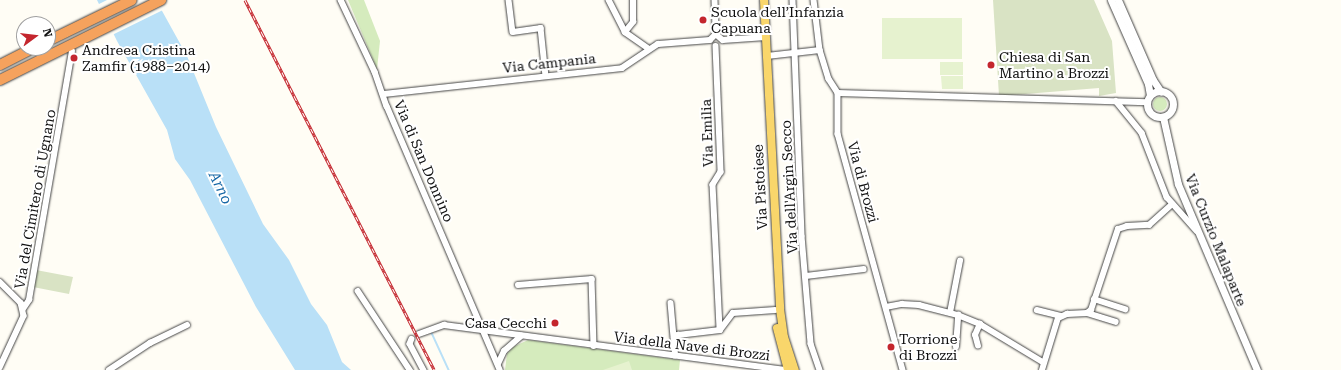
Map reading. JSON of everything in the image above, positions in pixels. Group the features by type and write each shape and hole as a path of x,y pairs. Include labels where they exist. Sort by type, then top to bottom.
{"highway":[{"path":"56,37 132,0"},
{"path":"0,80 161,0"},
{"path":"0,65 19,56"}],"main road":[{"name":"Via Pistoiese","path":"759,0 763,37 775,310 779,338 788,370"},
{"name":"Via Pistoiese","path":"764,0 763,37 767,56 780,309 784,336 795,370"}],"street":[{"name":"Via di San Donnino","path":"341,0 384,94 499,367"},
{"path":"509,0 512,32 540,28 546,76"},
{"path":"609,0 625,32 649,49"},
{"path":"625,32 633,22 633,0"},
{"path":"714,0 716,34 723,40"},
{"name":"Via dell'Argin Secco","path":"793,0 796,53 799,187 811,344 820,370"},
{"path":"814,0 820,50 829,79 838,93 993,99 1116,100 1147,102"},
{"path":"1110,0 1148,84 1150,95 1147,102 1152,114 1163,117 1171,111 1172,103 1169,95 1161,92 1153,80 1118,0"},
{"path":"716,34 710,40 716,46 723,40 763,37"},
{"name":"Via Campania","path":"384,94 622,68 649,49 663,44 710,40"},
{"name":"Via Emilia","path":"716,46 721,172 713,185 720,330"},
{"path":"767,56 820,50"},
{"name":"Via del Cimitero di Ugnano","path":"0,368 21,326 23,309 29,300 72,52"},
{"path":"1150,95 1161,92"},
{"name":"Via di Brozzi","path":"838,93 836,129 869,268 886,307 903,370"},
{"path":"1116,100 1142,133 1162,186 1172,204 1198,232"},
{"name":"Via Curzio Malaparte","path":"1163,117 1178,184 1257,370"},
{"path":"1087,313 1094,299 1110,256 1116,232 1127,226 1149,225 1172,204"},
{"path":"950,313 960,261"},
{"path":"806,276 869,268"},
{"name":"Via della Nave di Brozzi","path":"518,285 592,279 594,346"},
{"path":"0,282 23,309"},
{"path":"358,291 410,370"},
{"path":"1094,299 1125,309"},
{"path":"671,303 675,356"},
{"path":"886,307 906,304 958,315 980,324 1043,362"},
{"path":"674,338 681,334 720,330 732,313 775,310"},
{"path":"1037,310 1061,316 1087,313 1116,322"},
{"path":"956,347 958,315"},
{"path":"1042,370 1043,362 1058,318 1061,316"},
{"path":"978,346 975,335 980,324"},
{"path":"109,370 150,343 187,325"},
{"name":"Via della Nave di Brozzi","path":"419,334 437,326 788,370"},
{"path":"499,367 504,351 521,336"},
{"path":"411,340 424,370"}],"green space":[{"path":"348,0 364,0 380,41 377,69"},
{"path":"993,0 1094,0 1112,41 1116,93 1099,96 1099,88 999,96"},
{"path":"882,18 962,18 962,59 882,59"},
{"path":"940,62 963,62 963,75 940,75"},
{"path":"941,76 963,76 963,89 942,89"},
{"path":"1160,97 1165,99 1167,104 1165,109 1160,111 1155,109 1153,104 1155,99"},
{"path":"36,270 73,277 69,294 33,287"},
{"path":"528,340 680,360 679,370 505,370 507,354 513,347"},
{"path":"629,361 632,370 603,370"}],"water":[{"name":"Arno","path":"97,0 156,0 187,56 216,127 263,224 289,260 311,304 327,325 342,362 351,370 295,370 256,307 190,180 175,159 167,130 117,41"}],"pier":[{"path":"107,0 158,0 163,10 112,35 97,5"}],"waterway":[{"path":"432,333 449,370"}],"railway":[{"path":"245,0 434,370"}],"place":[{"name":"Scuola dell’Infanzia Capuana","path":"703,20"},
{"name":"Andreea Cristina Zamfir (1988–2014)","path":"74,58"},
{"name":"Chiesa di San Martino a Brozzi","path":"991,65"},
{"name":"Casa Cecchi","path":"555,323"},
{"name":"Torrione di Brozzi","path":"891,347"}]}
